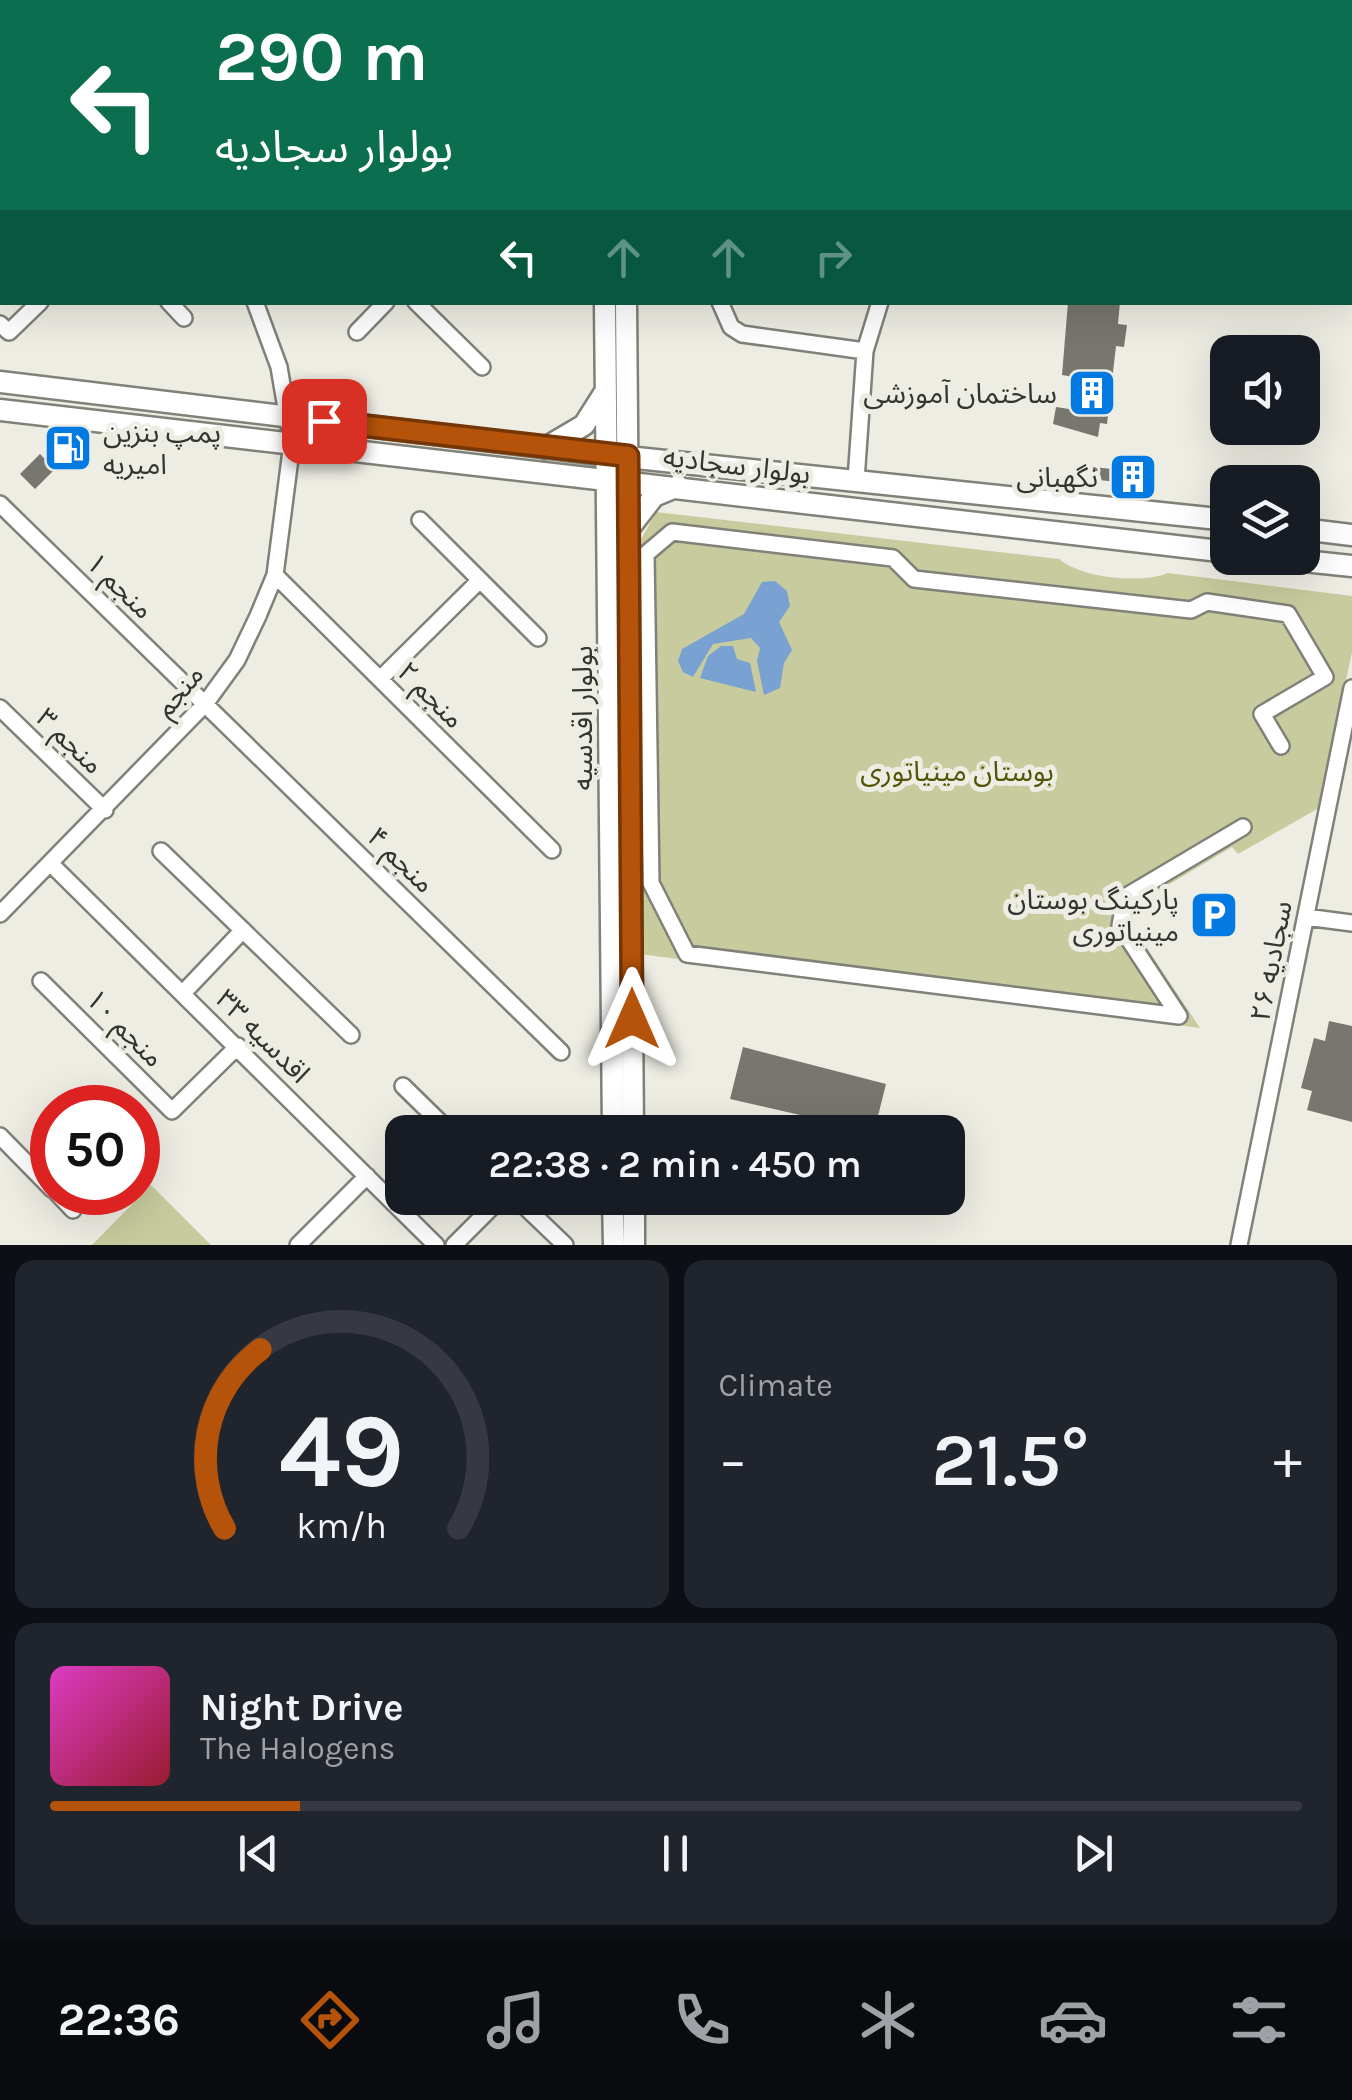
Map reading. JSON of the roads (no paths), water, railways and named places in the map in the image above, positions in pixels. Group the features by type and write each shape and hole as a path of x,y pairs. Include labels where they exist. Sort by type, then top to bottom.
{"main road":[{"name":"بولوار اقدسیه","path":"605,305 606,390 618,456"},
{"name":"بولوار اقدسیه","path":"613,1115 618,456 626,305"},
{"name":"بولوار سجادیه","path":"0,382 545,448 1210,518"},
{"path":"545,448 584,425 606,390"},
{"name":"بولوار سجادیه","path":"0,410 1210,550"},
{"name":"بولوار اقدسیه","path":"618,479 629,529 633,1115"},
{"path":"629,529 646,503 678,486"},
{"path":"1320,531 1352,535"},
{"path":"1320,563 1352,566"},
{"path":"613,1215 614,1245"},
{"path":"634,1215 634,1245"}],"street":[{"path":"0,324 10,332 37,305"},
{"path":"172,305 184,318"},
{"name":"منجم","path":"0,914 205,704 237,660 275,575 292,443 291,417 257,305"},
{"path":"357,332 383,305"},
{"path":"419,305 482,367"},
{"path":"721,305 731,327 762,339 865,351"},
{"path":"856,480 865,351 879,305"},
{"name":"منجم ۱","path":"0,504 205,704"},
{"path":"420,520 538,638"},
{"path":"1242,826 1126,898 1120,926 1179,1016 687,954 651,883 646,554 672,532 892,558 914,579 1191,610 1208,602 1288,614 1325,677 1262,714 1282,746"},
{"name":"منجم ۲","path":"275,575 552,850"},
{"path":"380,679 480,580"},
{"name":"سجادیه ۲۶","path":"1239,1245 1306,917 1346,750 1352,688"},
{"name":"منجم ۴","path":"205,704 561,1052"},
{"name":"منجم ۳","path":"0,708 105,810"},
{"path":"161,851 351,1035"},
{"name":"اقدسیه ۳۳","path":"51,864 436,1245"},
{"path":"1306,917 1352,923"},
{"path":"184,992 244,930"},
{"name":"منجم ۱۰","path":"42,981 172,1111 238,1046"},
{"path":"402,1086 432,1115"},
{"path":"0,1136 30,1167"},
{"path":"305,1243 367,1176"},
{"path":"454,1245 483,1215"},
{"path":"534,1215 565,1245"}],"water":[{"path":"775,581 787,591 790,606 779,622 792,650 784,663 780,688 764,695 757,661 760,648 751,638 713,644 693,677 683,672 678,661 682,649 744,614 762,582"},
{"path":"721,646 733,646 737,659 750,663 756,692 700,678 708,656"}],"place":[{"name":"ساختمان آموزشی","path":"1092,393"},
{"name":"پمپ بنزین امیریه","path":"68,448"},
{"name":"نگهبانی","path":"1133,477"},
{"name":"پارکینگ بوستان مینیاتوری","path":"1214,915"}],"park label":[{"name":"بوستان مینیاتوری","path":"957,771"}]}
